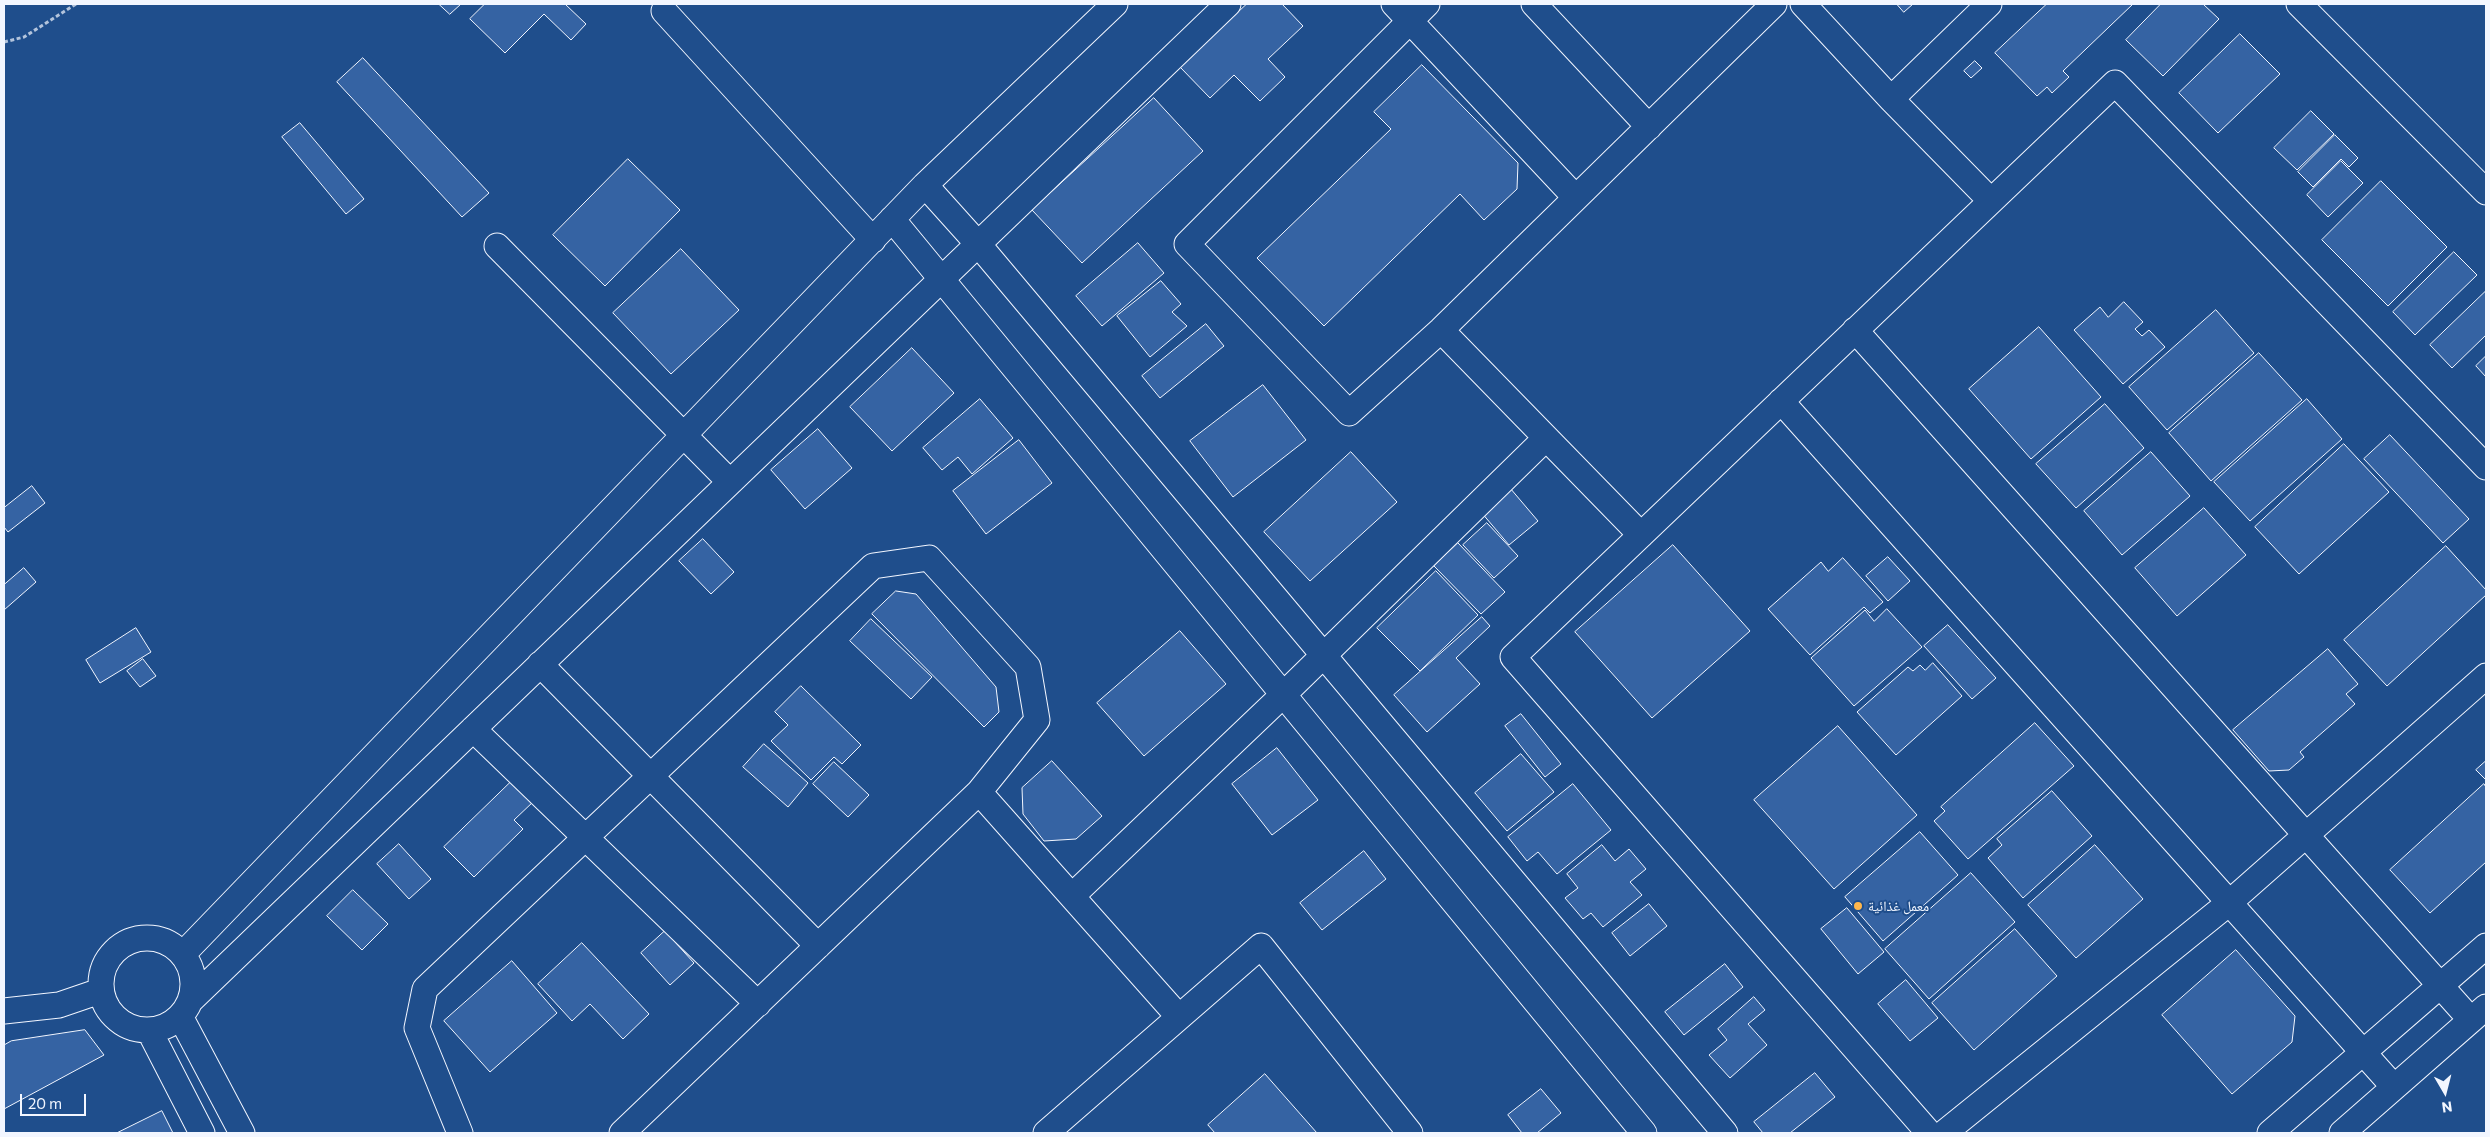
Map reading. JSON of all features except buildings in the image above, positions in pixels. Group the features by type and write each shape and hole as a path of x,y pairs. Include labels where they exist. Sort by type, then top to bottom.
{"street":[{"path":"183,954 892,219 1115,4"},
{"path":"242,1133 185,1008 193,985 191,969 183,954 171,944 156,938 141,937 126,942 107,959 101,974 100,990 106,1006 118,1021 133,1028 149,1030 167,1026 185,1008 540,664 1228,4"},
{"path":"1534,4 1649,127"},
{"path":"1576,198 1411,9 1187,244 1349,413 1441,330 1649,127 1774,4"},
{"path":"1803,4 1890,99 1991,201"},
{"path":"1890,99 1989,4"},
{"path":"2299,4 2486,192"},
{"path":"664,11 873,240"},
{"path":"1929,1133 1513,657 2115,83 2486,467"},
{"path":"926,185 978,244 1725,1133"},
{"path":"892,219 1644,1133"},
{"path":"497,246 730,482"},
{"path":"1441,330 1641,535"},
{"path":"1855,330 2440,986 2479,1014 2342,1133"},
{"path":"1781,401 2394,1088"},
{"path":"1072,896 1283,695 1546,438"},
{"path":"460,1133 417,1028 424,989 873,566 929,558 1028,667 1037,720 979,792 622,1133"},
{"path":"540,664 818,946"},
{"path":"1944,1133 2229,902 2486,676"},
{"path":"473,729 758,1004"},
{"path":"979,792 1179,1017"},
{"path":"1046,1133 1260,946 1410,1133"},
{"path":"2270,1133 2486,946"},
{"path":"4,1011 58,1005 100,990"},
{"path":"149,1030 202,1133"}],"path":[{"path":"4,42 24,37 76,4"}],"place":[{"name":"معمل غذائية","path":"1858,906"}]}
